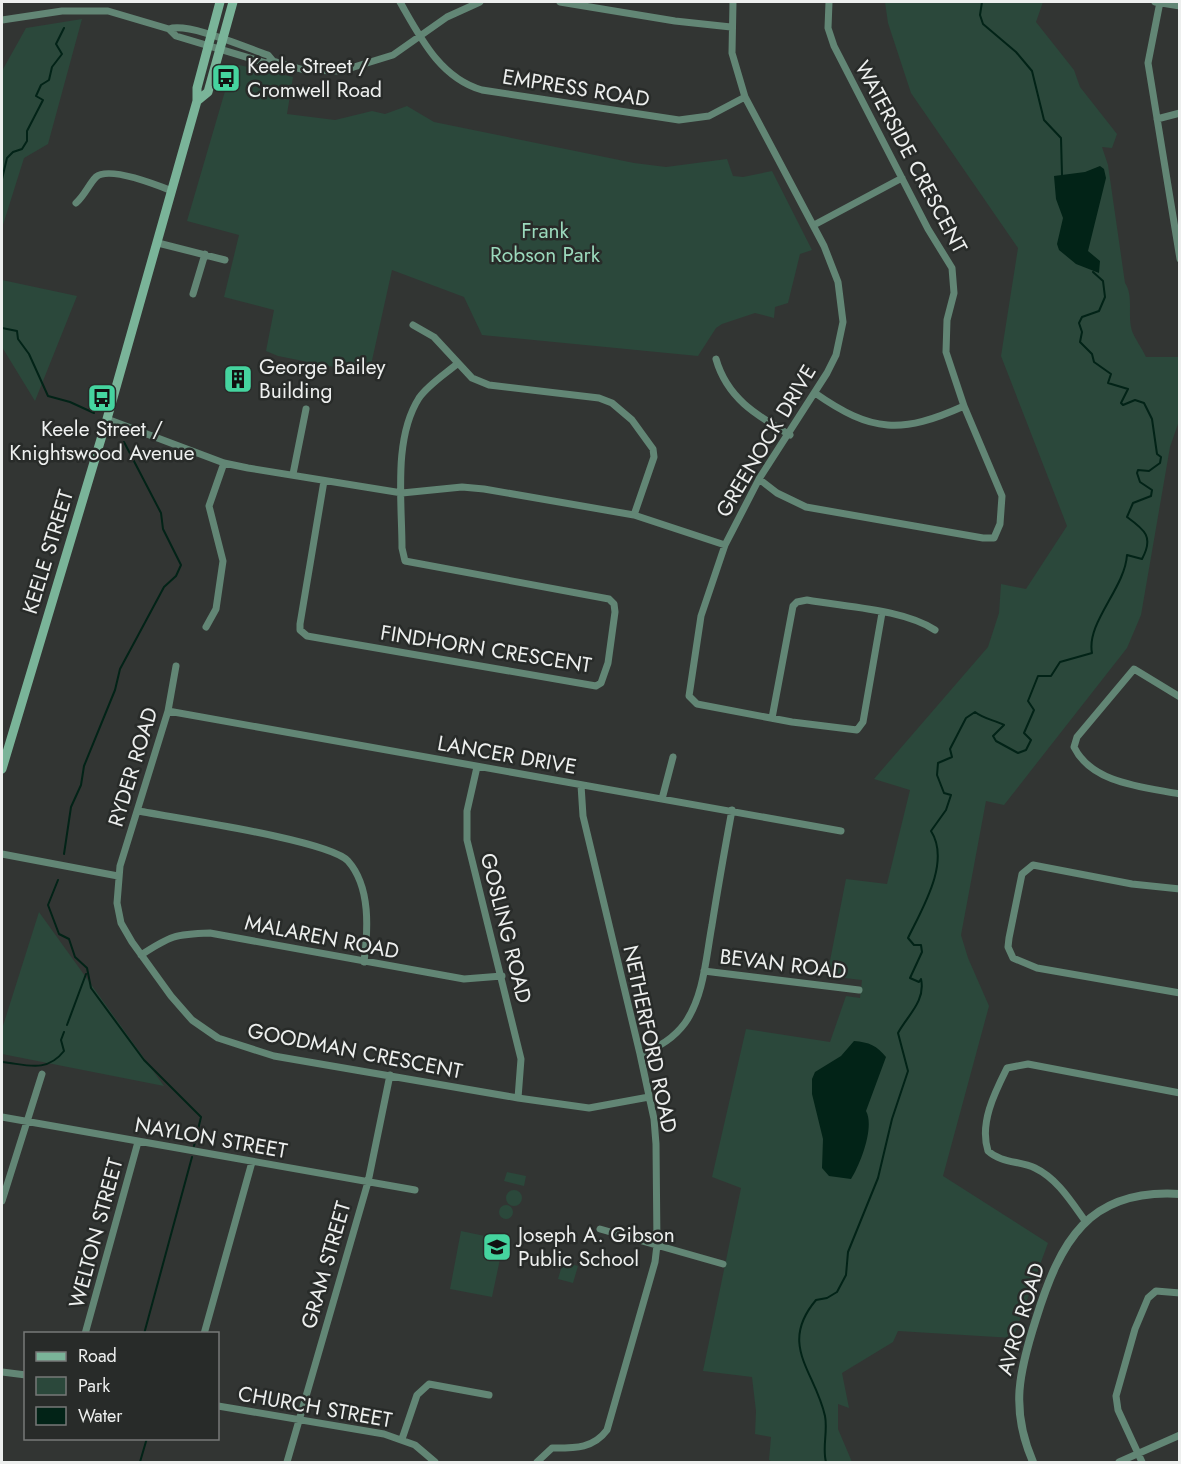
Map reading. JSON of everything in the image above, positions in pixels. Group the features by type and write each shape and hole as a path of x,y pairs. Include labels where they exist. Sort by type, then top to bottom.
{"main road":[{"name":"KEELE STREET","path":"2,769 158,243 197,101 197,88 220,2"},
{"name":"KEELE STREET","path":"197,101 208,92 233,2"}],"street":[{"path":"108,11 109,2"},
{"name":"EMPRESS ROAD","path":"400,2 420,36 445,70 458,81 482,90 679,120 709,116 745,97"},
{"path":"2,20 62,11 108,11 169,29 176,36 220,51 266,63 273,61 304,70 341,72 393,55 447,17 480,2"},
{"path":"560,2 675,21 731,27"},
{"name":"GREENOCK DRIVE","path":"733,2 731,27 734,67 745,97 813,225 838,282 843,322 836,355 789,435 759,479 725,545 701,616 689,696 697,704 844,730 857,730 862,722 882,613"},
{"name":"WATERSIDE CRESCENT","path":"759,479 777,493 806,507 994,538 999,524 1002,495 964,406 946,352 947,320 954,293 952,268 902,178 834,46 828,28 829,2"},
{"path":"1179,6 1157,2 1148,63 1176,221 1179,259"},
{"path":"169,29 176,26 211,36 268,55 273,61"},
{"path":"1157,119 1179,113"},
{"path":"76,203 85,195 95,178 102,174 117,174 172,191"},
{"path":"813,225 902,178"},
{"path":"158,243 225,260"},
{"path":"193,294 205,254"},
{"path":"413,325 434,337 472,378 489,385 599,398 621,410 645,437 654,457 634,515"},
{"path":"716,359 721,376 737,398 749,409 789,435"},
{"path":"402,493 404,446 413,413 420,398 457,364"},
{"path":"815,393 833,406 861,418 906,426 930,421 964,406"},
{"path":"293,474 306,409"},
{"path":"107,419 224,463 402,493 462,487 484,489 634,515 725,545"},
{"path":"206,627 216,609 222,575 223,561 209,506 224,463"},
{"name":"FINDHORN CRESCENT","path":"324,481 300,624 300,630 307,636 596,686 601,683 608,663 614,604 609,599 405,561 402,548 402,493"},
{"path":"772,718 793,606 796,602 807,600 918,620 935,630"},
{"name":"RYDER ROAD","path":"118,876 168,711 176,666"},
{"path":"1179,697 1134,669 1077,736 1074,747 1079,757 1113,780 1179,794"},
{"name":"LANCER DRIVE","path":"168,711 841,831"},
{"path":"662,799 673,757"},
{"name":"GOSLING ROAD","path":"477,766 467,811 467,840 521,1059 518,1098"},
{"name":"NETHERFORD ROAD","path":"537,1462 552,1448 578,1448 595,1443 607,1430 645,1299 657,1245 656,1144 649,1097 589,844 581,785"},
{"path":"640,1054 660,1046 687,1021 704,971 732,810"},
{"path":"138,811 299,842 336,852 346,859 357,875 363,897 367,923 364,962"},
{"path":"2,854 118,876"},
{"path":"1179,889 1132,884 1033,865 1022,874 1008,947 1013,958 1037,968 1179,993"},
{"name":"GOODMAN CRESCENT","path":"118,876 117,903 121,923 141,955 188,1015 218,1038 274,1056 518,1098 589,1107 649,1097"},
{"name":"MALAREN ROAD","path":"141,955 159,943 185,932 210,933 464,979 502,976"},
{"name":"BEVAN ROAD","path":"704,971 859,990"},
{"path":"1086,1222 1055,1182 1044,1173 993,1156 988,1151 986,1127 992,1101 1007,1068 1011,1065 1028,1064 1179,1093"},
{"path":"2,1200 25,1121 42,1074"},
{"name":"GRAM STREET","path":"287,1462 368,1182 390,1075"},
{"name":"NAYLON STREET","path":"2,1117 415,1190"},
{"name":"WELTON STREET","path":"86,1332 138,1142"},
{"path":"205,1332 252,1162"},
{"name":"AVRO ROAD","path":"1033,1462 1021,1425 1018,1401 1022,1367 1053,1268 1065,1244 1086,1222 1109,1206 1135,1196 1179,1194"},
{"path":"600,1229 723,1264"},
{"path":"1142,1462 1118,1410 1116,1396 1120,1377 1148,1298 1156,1291 1179,1293"},
{"path":"2,1372 24,1374"},
{"path":"402,1439 417,1395 429,1384 489,1395"},
{"name":"CHURCH STREET","path":"219,1406 402,1439 415,1445 435,1462"},
{"path":"1119,1462 1179,1435"}],"green space":[{"path":"885,2 1043,2 1036,22 1074,70 1080,87 1117,134 1112,148 1102,147 1108,165 1125,283 1129,294 1131,325 1133,334 1146,357 1180,357 1179,421 1170,447 1141,615 1127,648 1004,805 986,801 961,935 968,958 989,1006 943,1176 1048,1243 1013,1338 898,1331 893,1342 842,1373 849,1408 838,1404 838,1429 852,1462 773,1462 769,1460 771,1437 755,1434 756,1411 752,1377 703,1371 741,1188 712,1177 746,1029 830,1042 846,996 860,998 862,980 827,976 846,879 887,884 910,790 874,779 988,647 999,613 1001,584 1026,589 1067,526 1001,356 1018,248 911,93 888,23"},
{"path":"82,19 48,144 24,158 2,228 2,71 26,28"},
{"name":"Frank Robson Park","path":"239,65 293,77 287,114 335,120 372,111 385,114 407,106 434,122 634,163 666,167 727,159 733,176 743,177 772,171 812,250 800,254 788,303 775,307 774,318 755,313 722,324 716,328 698,356 482,335 464,297 392,270 369,374 278,356 266,351 274,310 224,297 239,235 187,221 230,74"},
{"path":"2,280 77,296 35,401 2,347"},
{"path":"39,912 164,1086 2,1054 2,1029"},
{"path":"507,1172 526,1176 524,1186 504,1181"},
{"path":"514,1190 522,1198 514,1206 506,1198"},
{"path":"506,1205 511,1207 513,1212 511,1217 506,1219 501,1217 499,1212 501,1207"},
{"path":"461,1231 504,1240 492,1297 450,1289"},
{"path":"563,1262 578,1266 573,1283 558,1279"}],"water":[{"path":"1100,166 1104,169 1106,178 1088,251 1100,261 1099,273 1076,264 1059,250 1057,244 1063,218 1056,199 1054,176 1085,172"},
{"path":"854,1041 872,1045 886,1057 866,1111 868,1136 851,1179 829,1176 822,1168 823,1139 812,1094 812,1079 815,1072 841,1056"}],"waterway":[{"path":"982,2 980,15 983,24 1016,52 1032,71 1044,120 1061,138 1062,175"},
{"path":"2,179 7,158 13,152 22,149 27,141 27,131 43,100 36,96 41,85 49,80 52,67 62,54 56,44 64,28"},
{"path":"826,1462 825,1416 802,1358 800,1331 805,1316 816,1300 827,1298 837,1292 846,1275 848,1252 878,1178 892,1119 908,1071 898,1033 915,1008 922,987 921,979 919,982 910,978 922,952 921,945 914,945 908,938 927,900 936,871 938,857 931,831 946,810 951,795 944,793 937,775 938,763 952,757 950,749 966,718 975,712 1004,725 993,736 996,741 1018,753 1026,750 1031,740 1024,733 1034,710 1028,701 1038,676 1051,676 1060,662 1092,653 1095,630 1120,580 1127,555 1142,559 1146,551 1146,535 1127,517 1133,503 1151,496 1152,490 1140,482 1138,470 1149,471 1160,463 1161,457 1157,454 1152,419 1144,403 1135,400 1123,405 1121,403 1128,389 1108,383 1111,374 1094,362 1092,354 1080,342 1082,332 1079,323 1082,317 1099,311 1105,297 1103,281 1093,272"},
{"path":"2,328 17,331 18,339 29,354 48,396 70,402 94,413"},
{"path":"64,854 71,807 81,785 84,766 115,690 120,669 164,587 176,576 181,565 163,529 161,513 124,442"},
{"path":"58,880 48,905 59,934 69,939 75,957 87,968 91,988 144,1060 201,1117 194,1146"},
{"path":"67,1025 86,974"},
{"path":"2,1062 35,1066 50,1063 64,1051 61,1040 64,1032"},
{"path":"145,1332 192,1157"},
{"path":"140,1462 146,1440"}],"place":[{"name":"Keele Street / Cromwell Road","path":"226,78"},
{"name":"George Bailey Building","path":"238,379"},
{"name":"Keele Street / Knightswood Avenue","path":"102,398"},
{"name":"Joseph A. Gibson Public School","path":"497,1247"}]}
